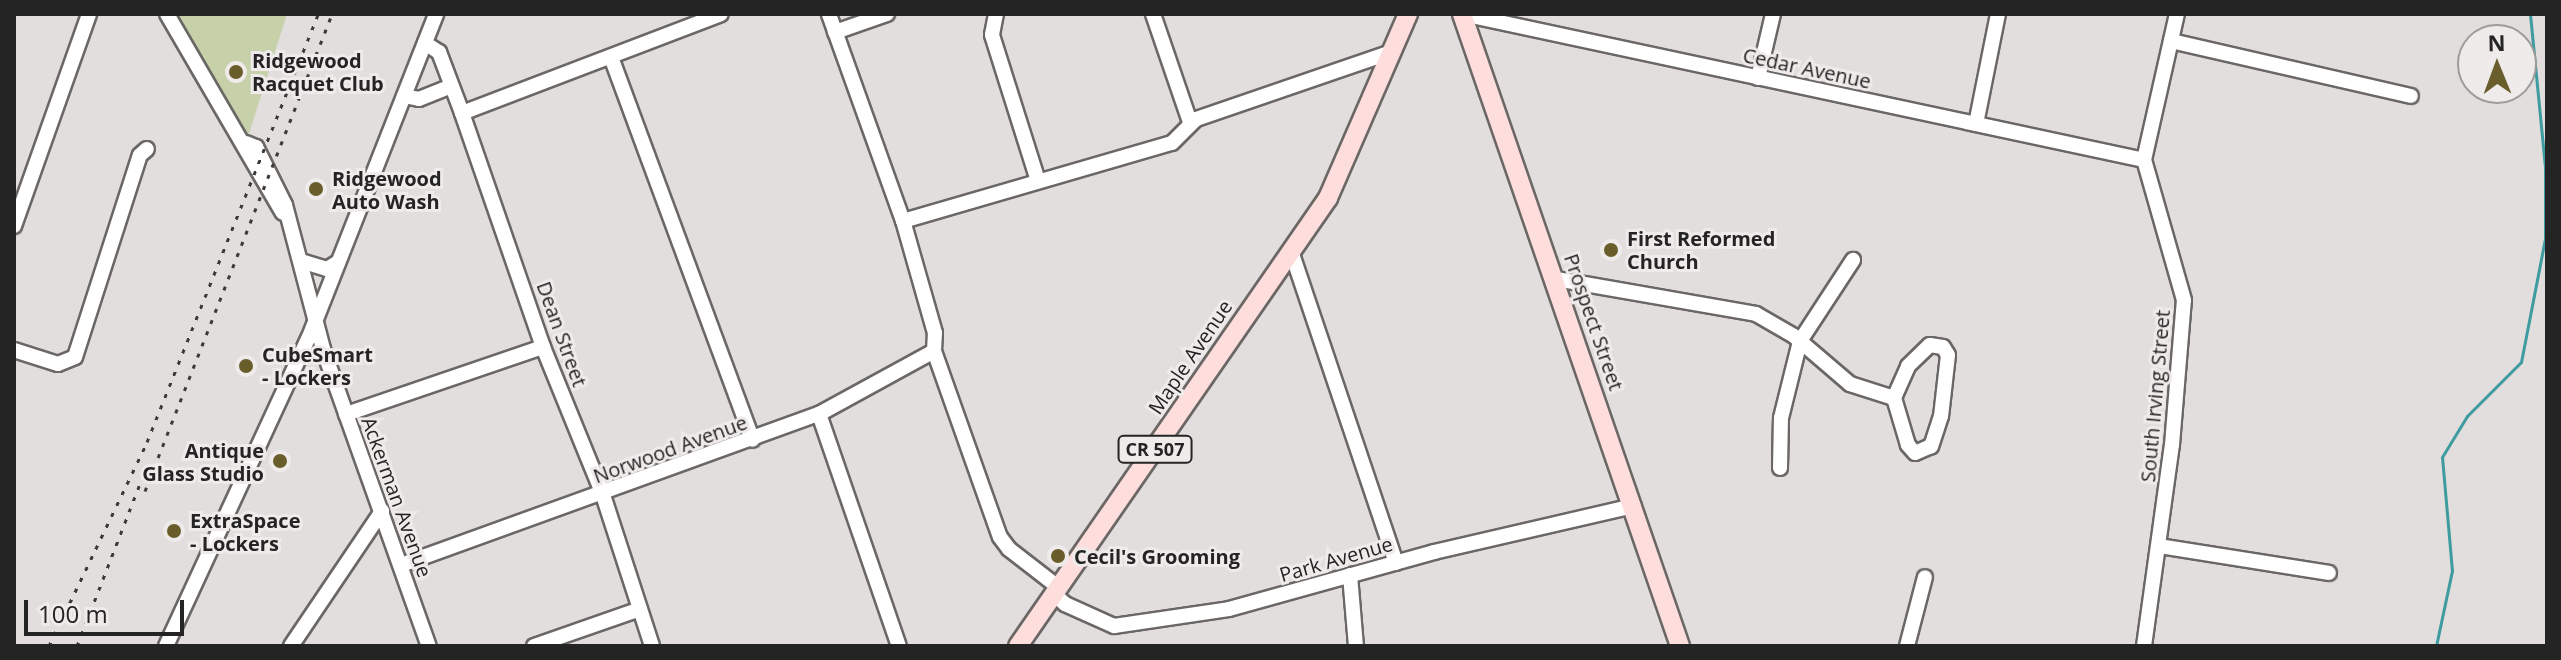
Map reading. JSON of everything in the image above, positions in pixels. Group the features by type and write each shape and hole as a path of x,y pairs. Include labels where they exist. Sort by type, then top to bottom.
{"main road":[{"name":"CR 507","path":"1291,251 1342,175 1408,14"},
{"name":"Prospect Street","path":"1462,14 1556,279 1680,646"},
{"name":"Maple Avenue","path":"1018,646 1291,251"}],"street":[{"path":"14,226 89,14"},
{"name":"Ackerman Avenue","path":"167,14 246,143 256,147 277,185 304,262 316,320 346,414 429,646"},
{"path":"166,646 316,320 436,14"},
{"path":"672,14 679,29"},
{"path":"462,113 721,14"},
{"name":"Park Avenue","path":"829,14 903,221 935,347 1000,537 1009,549 1056,590 1065,604 1114,626 1229,609 1396,563 1634,506"},
{"path":"835,32 887,14"},
{"path":"996,14 992,35 1038,181"},
{"path":"1153,14 1190,122"},
{"name":"Cedar Avenue","path":"1462,14 2144,160"},
{"path":"1758,78 1773,14"},
{"path":"1976,124 1998,14"},
{"name":"South Irving Street","path":"2144,646 2159,546 2184,300 2144,160 2177,14"},
{"path":"2171,41 2411,96"},
{"name":"Dean Street","path":"425,43 439,52 462,113 543,347 603,495 652,646"},
{"path":"903,221 1172,143 1190,122 1392,52"},
{"path":"611,57 753,440"},
{"path":"404,96 419,99 451,86"},
{"path":"14,350 58,364 75,357 140,155 147,149"},
{"path":"1291,251 1396,563"},
{"path":"1780,468 1781,418 1800,341 1853,260"},
{"path":"304,262 327,269 338,262"},
{"path":"1556,279 1756,314 1800,341 1850,384 1894,398"},
{"path":"1937,345 1947,352 1941,416 1927,451 1910,450 1894,398 1908,366 1923,349 1937,345"},
{"path":"346,414 543,347"},
{"name":"Norwood Avenue","path":"401,565 603,495 819,414 935,347"},
{"path":"819,414 899,646"},
{"path":"291,646 382,511"},
{"path":"2159,546 2329,573"},
{"path":"1350,575 1356,646"},
{"path":"1907,646 1925,577"},
{"path":"534,646 640,609"}],"green space":[{"name":"Ridgewood Racquet Club","path":"167,14 287,14 246,143"}],"waterway":[{"path":"2436,646 2452,571 2442,457 2467,416 2521,362 2545,238 2545,167 2530,14"}],"railway":[{"path":"49,646 147,442 318,14"},
{"path":"145,491 332,14"},
{"path":"77,646 142,478"}],"place":[{"name":"Ridgewood Racquet Club","path":"236,72"},
{"name":"Ridgewood Auto Wash","path":"316,189"},
{"name":"First Reformed Church","path":"1611,250"},
{"name":"CubeSmart - Lockers","path":"246,366"},
{"name":"Antique Glass Studio","path":"280,461"},
{"name":"ExtraSpace - Lockers","path":"174,531"},
{"name":"Cecil's Grooming","path":"1058,556"}]}
